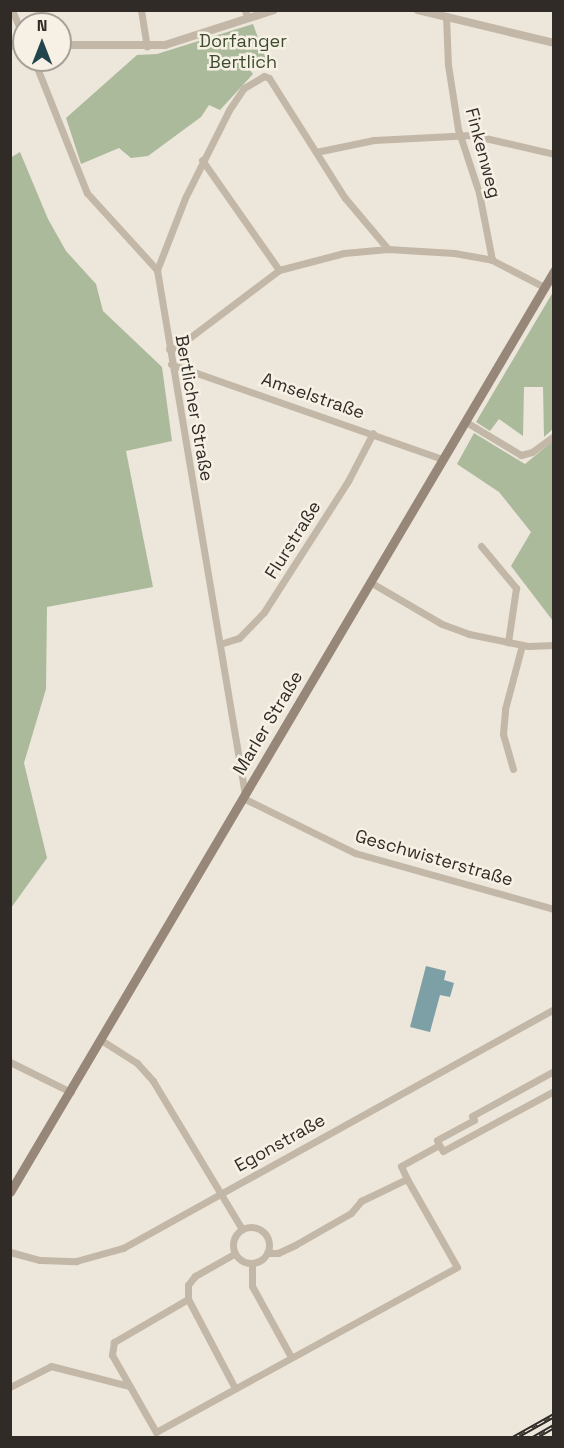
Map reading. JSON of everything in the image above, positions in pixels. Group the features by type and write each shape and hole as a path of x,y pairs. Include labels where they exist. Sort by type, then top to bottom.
{"main road":[{"name":"Marler Straße","path":"10,1192 554,271"}],"street":[{"path":"141,10 147,47"},
{"path":"72,45 147,47 246,14 274,10"},
{"path":"418,10 554,43"},
{"name":"Finkenweg","path":"446,16 448,65 461,136 479,193 492,260"},
{"path":"39,72 87,193 158,270 202,159 244,88 264,76 272,81 345,198 388,249"},
{"path":"316,152 374,140 461,136 485,137 554,154"},
{"path":"202,159 279,270"},
{"path":"168,349 176,348 279,270 344,254 388,249 492,260 544,287"},
{"name":"Bertlicher Straße","path":"158,270 168,349 220,644 244,797"},
{"name":"Amselstraße","path":"171,364 443,459"},
{"path":"465,422 521,455 532,452 554,436"},
{"name":"Flurstraße","path":"220,644 239,638 264,612 342,490 373,433"},
{"path":"481,546 516,588 508,642"},
{"path":"370,582 441,624 522,645 554,645"},
{"path":"513,769 503,726 522,645"},
{"name":"Geschwisterstraße","path":"244,797 355,853 554,909"},
{"name":"Egonstraße","path":"10,1252 53,1261 104,1255 221,1194 554,1009"},
{"path":"101,1040 137,1064 153,1081 242,1229"},
{"path":"10,1062 71,1092"},
{"path":"554,1071 472,1116 474,1119 437,1140 443,1150 554,1091"},
{"path":"188,1299 114,1342 112,1355 156,1432 457,1267 400,1166 439,1144"},
{"path":"252,1264 267,1253 278,1253 295,1245 351,1213 361,1202 407,1179"},
{"path":"234,1254 234,1238 242,1229 253,1227 263,1232 268,1242 267,1253"},
{"path":"234,1254 252,1264"},
{"path":"234,1254 195,1276 188,1285 188,1299 235,1388"},
{"path":"252,1264 252,1286 291,1357"},
{"path":"10,1387 51,1366 129,1386"}],"green space":[{"name":"Dorfanger Bertlich","path":"253,24 267,62 250,70 253,74 220,110 209,105 201,117 148,156 131,158 119,148 81,164 66,118 137,55 157,54"},
{"path":"20,152 48,219 66,251 96,284 103,311 162,367 172,441 126,451 153,587 47,607 46,689 24,763 47,858 11,908 10,158"},
{"path":"553,292 553,429 544,437 543,387 524,387 523,436 499,419 490,431 476,422"},
{"path":"474,433 525,464 553,441 553,621 511,566 531,532 499,492 457,464"}],"water":[{"path":"426,966 446,971 444,980 454,983 450,997 440,995 430,1032 410,1027"}],"railway":[{"path":"513,1438 554,1415"},
{"path":"533,1438 554,1426"}]}
